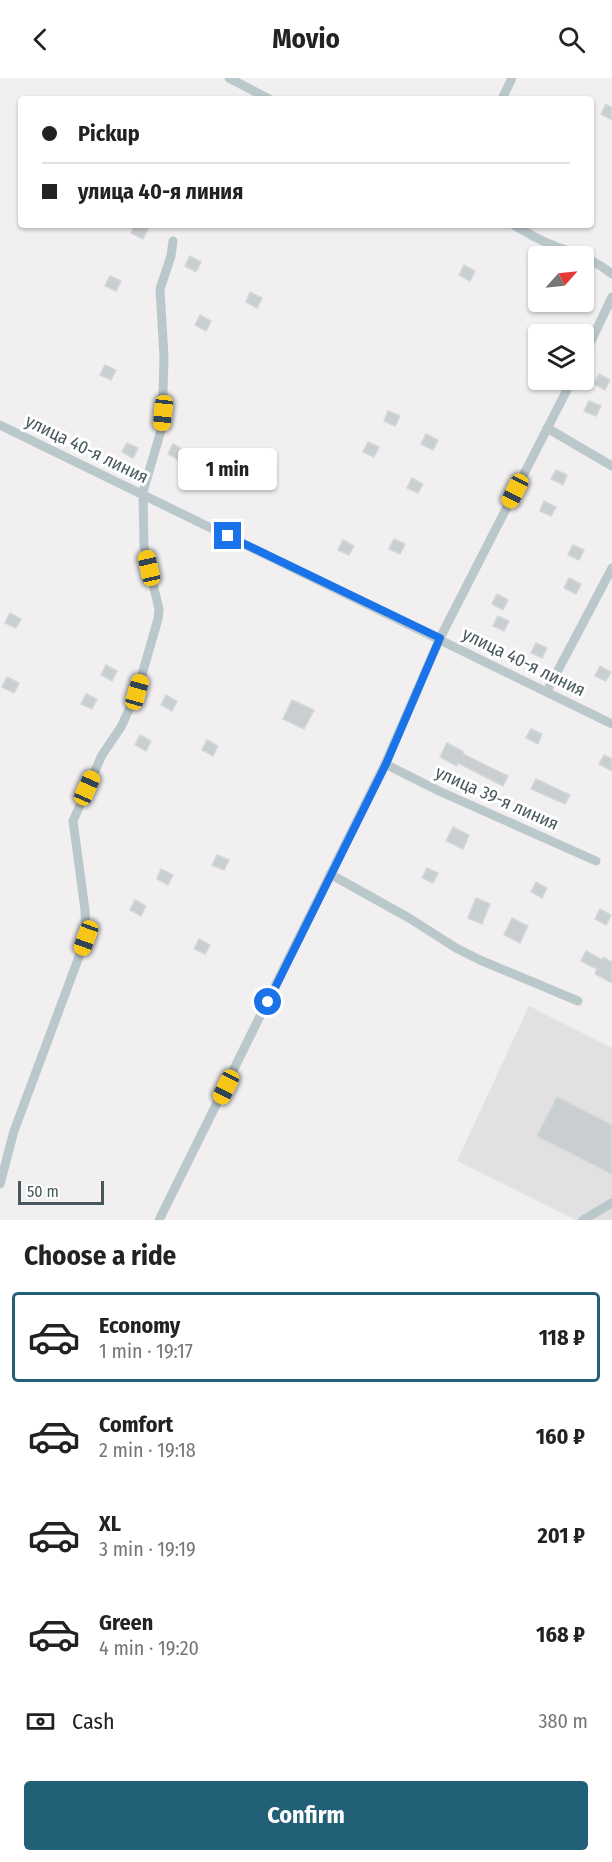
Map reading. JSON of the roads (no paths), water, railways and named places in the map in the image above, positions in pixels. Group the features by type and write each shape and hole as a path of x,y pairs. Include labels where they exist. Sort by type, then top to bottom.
{"street":[{"path":"229,78 263,96"},
{"path":"503,96 512,78"},
{"path":"519,228 542,241 584,255 612,274"},
{"path":"0,1184 14,1131 86,938 85,910 73,821 102,755 121,727 137,692 158,618 159,609 144,547 143,495 162,427 164,357 160,289 171,256 172,241"},
{"path":"594,335 612,297"},
{"path":"159,1220 386,764 440,638 567,390"},
{"name":"улица 40-я линия","path":"0,425 612,724"},
{"path":"547,428 612,466"},
{"path":"547,691 611,575"},
{"name":"улица 39-я линия","path":"386,764 439,791 596,861"},
{"path":"330,873 456,948 578,1001"},
{"path":"583,1220 612,1203"}]}
